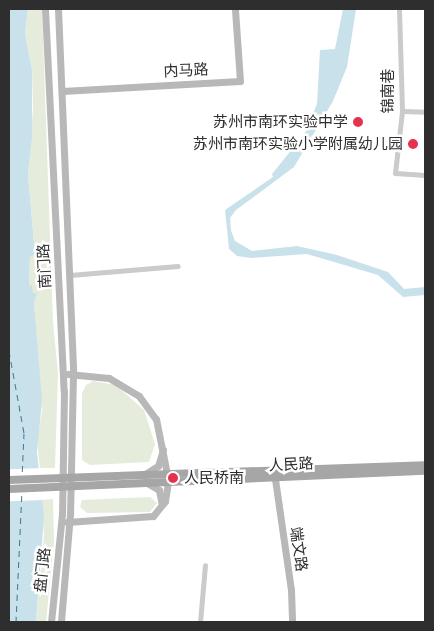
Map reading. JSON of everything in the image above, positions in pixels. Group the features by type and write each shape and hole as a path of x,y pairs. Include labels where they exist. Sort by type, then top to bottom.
{"main road":[{"name":"南门路","path":"44,9 63,374 65,522"},
{"name":"南门路","path":"58,9 73,374 65,522"},
{"name":"内马路","path":"62,90 240,81 235,9"},
{"path":"63,374 101,376 132,390 151,410 163,442 168,474"},
{"path":"144,475 158,466 163,442"},
{"name":"人民路","path":"9,480 425,465"},
{"name":"人民路","path":"9,489 275,479 425,471"},
{"name":"端文路","path":"275,479 291,590 292,622"},
{"path":"65,522 143,518 160,510 168,482"},
{"path":"146,483 158,490 160,510"},
{"name":"盘门路","path":"51,622 65,522"},
{"name":"盘门路","path":"61,622 65,522"}],"street":[{"name":"锦南巷","path":"399,9 402,111 395,173 425,175"},
{"path":"402,111 425,112"},
{"path":"70,275 178,266"},
{"path":"200,622 205,565"}],"green space":[{"path":"28,9 42,9 53,321 58,374 55,468 40,468 37,441 42,411 34,302 36,293 33,293 29,286 30,257 35,253 28,174 33,108 32,70 25,33"},
{"path":"93,381 116,385 144,410 155,444 149,462 90,465 82,460 82,393 86,385"},
{"path":"150,497 157,503 150,512 87,513 80,507 82,500"},
{"path":"53,499 54,541 46,622 36,622 44,534 41,500"}],"water":[{"path":"9,9 28,9 25,33 32,70 32,136 28,174 35,254 30,257 29,285 32,286 33,293 37,293 34,302 42,401 37,452 44,516 36,622 9,622"},
{"path":"343,9 356,9 347,67 333,101 294,167 236,210 230,218 231,230 235,241 252,251 297,246 337,255 388,272 404,289 425,287 425,295 403,297 378,275 307,254 251,258 237,256 229,249 225,210 273,177 272,174 305,133 317,104 320,50 335,49"}],"pier":[{"path":"42,468 43,500 10,501 9,469"}],"ferry route":[{"path":"9,351 24,433 22,477"},
{"path":"16,622 22,491"}],"place":[{"name":"苏州市南环实验中学","path":"358,122"},
{"name":"苏州市南环实验小学附属幼儿园","path":"413,144"},
{"name":"人民桥南","path":"173,478"}]}
